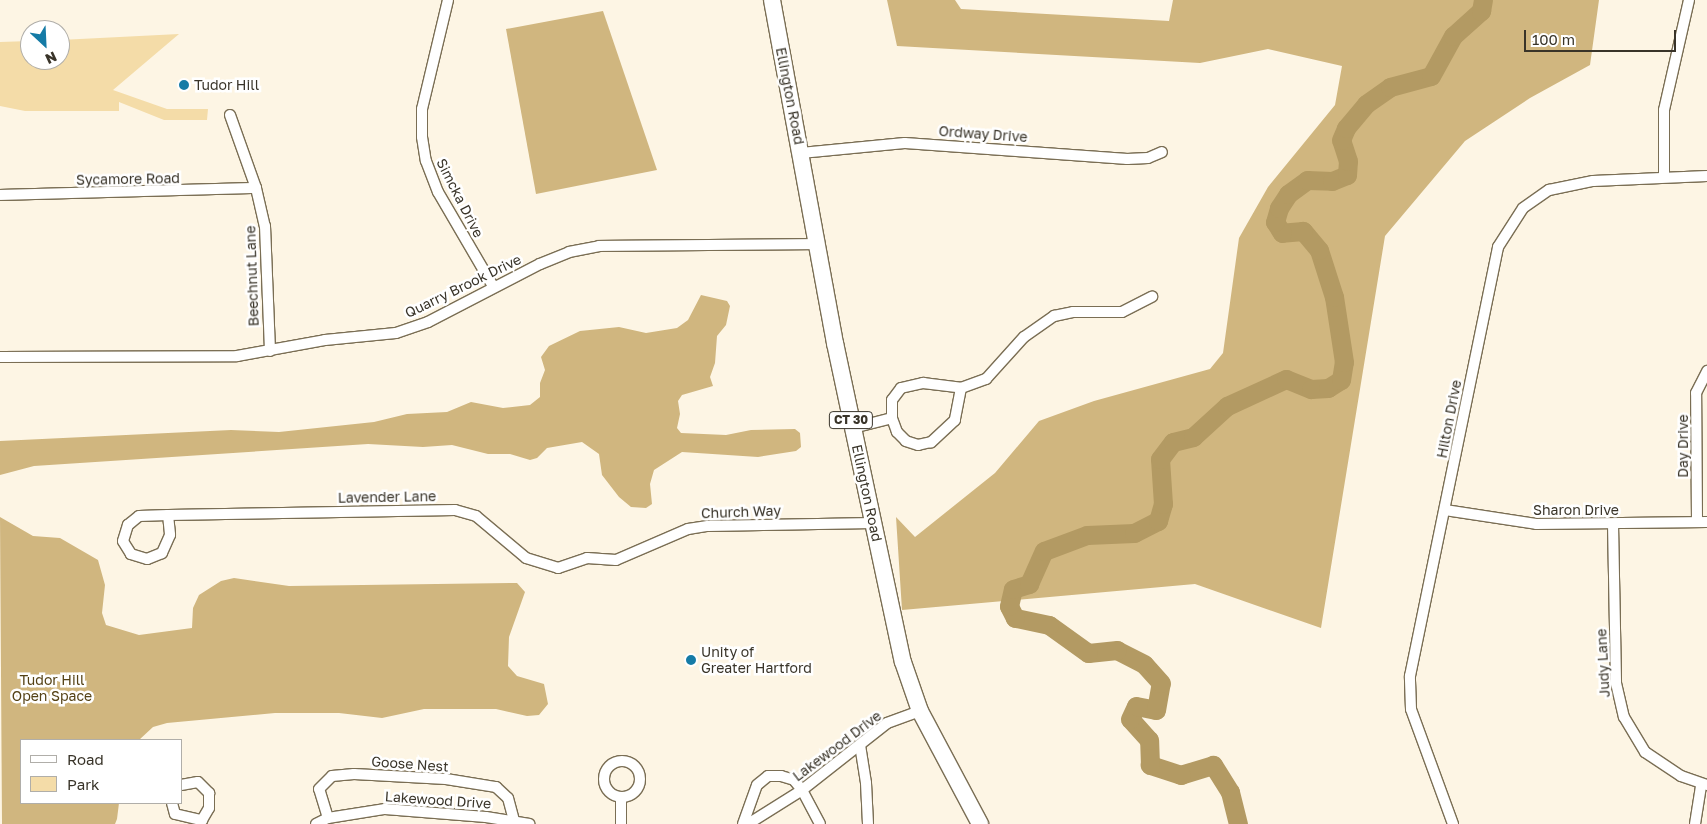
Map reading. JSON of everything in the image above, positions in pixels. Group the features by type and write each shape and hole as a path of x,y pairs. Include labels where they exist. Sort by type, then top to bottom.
{"main road":[{"name":"Ellington Road","path":"772,0 853,428 902,662 920,711 980,824"}],"street":[{"name":"Simcka Drive","path":"448,0 422,109 422,137 426,162 438,192 492,286"},
{"path":"1664,176 1664,110 1689,0"},
{"name":"Beechnut Lane","path":"230,116 256,188 265,226 270,351"},
{"name":"Ordway Drive","path":"801,153 905,143 1127,159 1148,158 1162,152"},
{"name":"Hilton Drive","path":"1453,824 1417,728 1409,693 1492,268 1498,247 1514,218 1534,198 1555,188 1593,181 1664,176 1707,176"},
{"name":"Sycamore Road","path":"0,196 256,188"},
{"name":"Quarry Brook Drive","path":"0,357 237,356 325,340 396,333 428,322 492,286 569,252 599,246 818,244"},
{"path":"961,388 955,420 931,442 918,445 906,441 897,432 892,418 892,400 901,388 922,383 961,388 986,379 1024,337 1054,316 1073,312 1122,312 1152,297"},
{"name":"Day Drive","path":"1702,521 1696,393 1707,372"},
{"path":"853,428 892,418"},
{"name":"Lavender Lane","path":"168,515 170,535 162,553 147,559 131,554 123,541 128,526 139,516 168,515 455,510 476,516 526,558 545,566 566,567 587,558"},
{"name":"Sharon Drive","path":"1445,510 1515,523 1612,524 1702,521"},
{"name":"Church Way","path":"587,558 616,560 688,529 708,526 873,523"},
{"name":"Judy Lane","path":"1612,524 1616,683 1624,717 1645,752 1660,764 1704,785"},
{"name":"Lakewood Drive","path":"748,824 802,790 887,723 920,711"},
{"path":"860,745 866,783 868,824"},
{"name":"Goose Nest","path":"328,818 319,789 332,776 354,774 446,779 496,787 508,798 514,820"},
{"path":"743,824 757,785 768,776 781,776 794,780 802,790 820,824"},
{"path":"172,804 175,814 203,822 209,808 208,793 198,782 182,785"},
{"path":"1695,824 1704,785"},
{"path":"621,799 621,824"},
{"name":"Lakewood Drive","path":"316,824 328,818 385,809 514,820 529,824"},
{"path":"432,812 432,824"}],"green space":[{"path":"887,0 955,0 961,9 1169,21 1173,0 1599,0 1590,65 1530,98 1465,141 1385,236 1321,628 1195,584 902,610 896,517 915,537 995,473 1039,421 1094,401 1210,369 1223,353 1239,238 1268,187 1335,105 1342,66 1268,49 1200,63 897,46"},
{"path":"603,11 657,170 536,194 506,29"},
{"path":"179,34 113,90 167,109 208,109 207,120 164,120 119,102 119,111 25,111 0,106 0,42 20,41 20,70 70,70 70,39"},
{"path":"701,295 727,301 730,306 726,325 717,336 715,363 710,377 713,386 682,395 678,401 680,414 677,428 681,433 726,435 751,430 795,429 800,433 801,447 796,451 758,457 682,452 654,470 650,484 652,504 646,508 631,507 619,497 602,475 599,454 582,442 547,448 537,458 530,460 510,454 488,454 452,445 423,447 368,444 34,466 0,475 0,441 231,430 279,432 374,422 407,414 447,412 471,402 503,408 530,405 540,397 540,383 545,370 541,357 549,346 580,331 619,327 646,333 677,328 688,320"},
{"name":"Tudor Hill Open Space","path":"0,517 33,536 60,538 98,560 105,585 102,613 106,625 139,635 192,628 193,608 199,595 221,581 234,578 289,586 517,583 525,592 509,637 508,666 517,676 544,684 548,704 539,715 527,716 496,709 424,709 382,718 339,713 275,713 167,723 153,727 140,739 20,739 20,804 119,804 117,819 115,824 2,824"}],"waterway":[{"path":"1238,824 1230,792 1213,765 1181,775 1150,765 1149,740 1130,719 1136,706 1156,710 1161,683 1144,664 1117,650 1088,653 1049,625 1015,618 1009,606 1013,589 1029,584 1044,551 1087,535 1134,533 1158,521 1163,504 1160,459 1173,442 1193,437 1227,406 1286,379 1311,389 1328,388 1341,380 1344,362 1334,297 1319,250 1303,231 1282,233 1275,222 1279,208 1288,194 1307,180 1332,181 1347,175 1348,161 1341,140 1346,128 1366,104 1390,87 1431,76 1453,36 1481,11 1483,0"}],"place":[{"name":"Tudor Hill","path":"184,85"},
{"name":"Unity of Greater Hartford","path":"691,660"}]}
